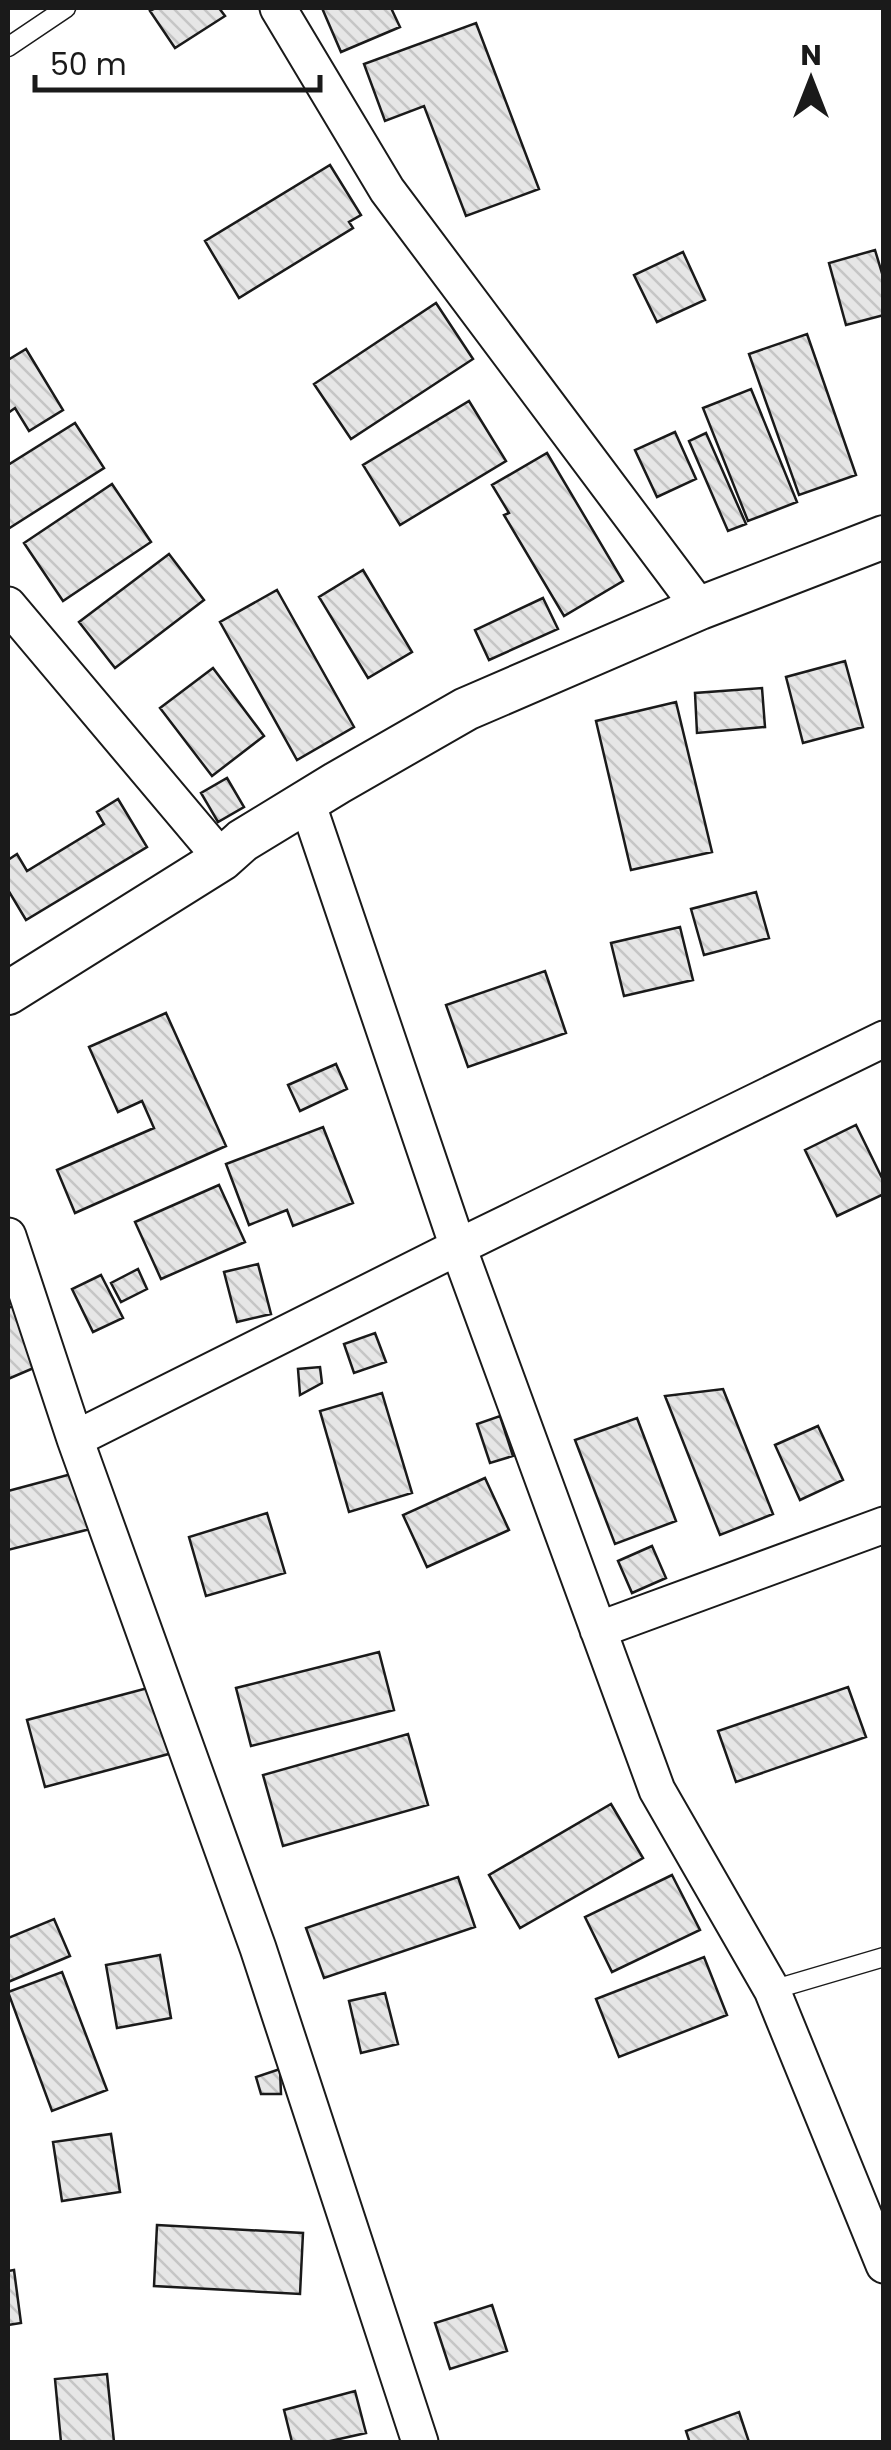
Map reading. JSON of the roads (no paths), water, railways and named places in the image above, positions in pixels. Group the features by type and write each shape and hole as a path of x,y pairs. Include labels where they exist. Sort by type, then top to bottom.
{"street":[{"path":"278,8 386,190 700,608"},
{"path":"8,994 306,802 466,709 700,608 884,538"},
{"path":"8,605 222,859"},
{"path":"306,802 458,1247 657,1790 772,1990 884,2265"},
{"path":"75,1438 884,1039"},
{"path":"8,1236 75,1438 258,1948 420,2442"},
{"path":"598,1630 884,1525"}],"lane":[{"path":"8,47 66,8"},
{"path":"772,1990 884,1957"}]}
